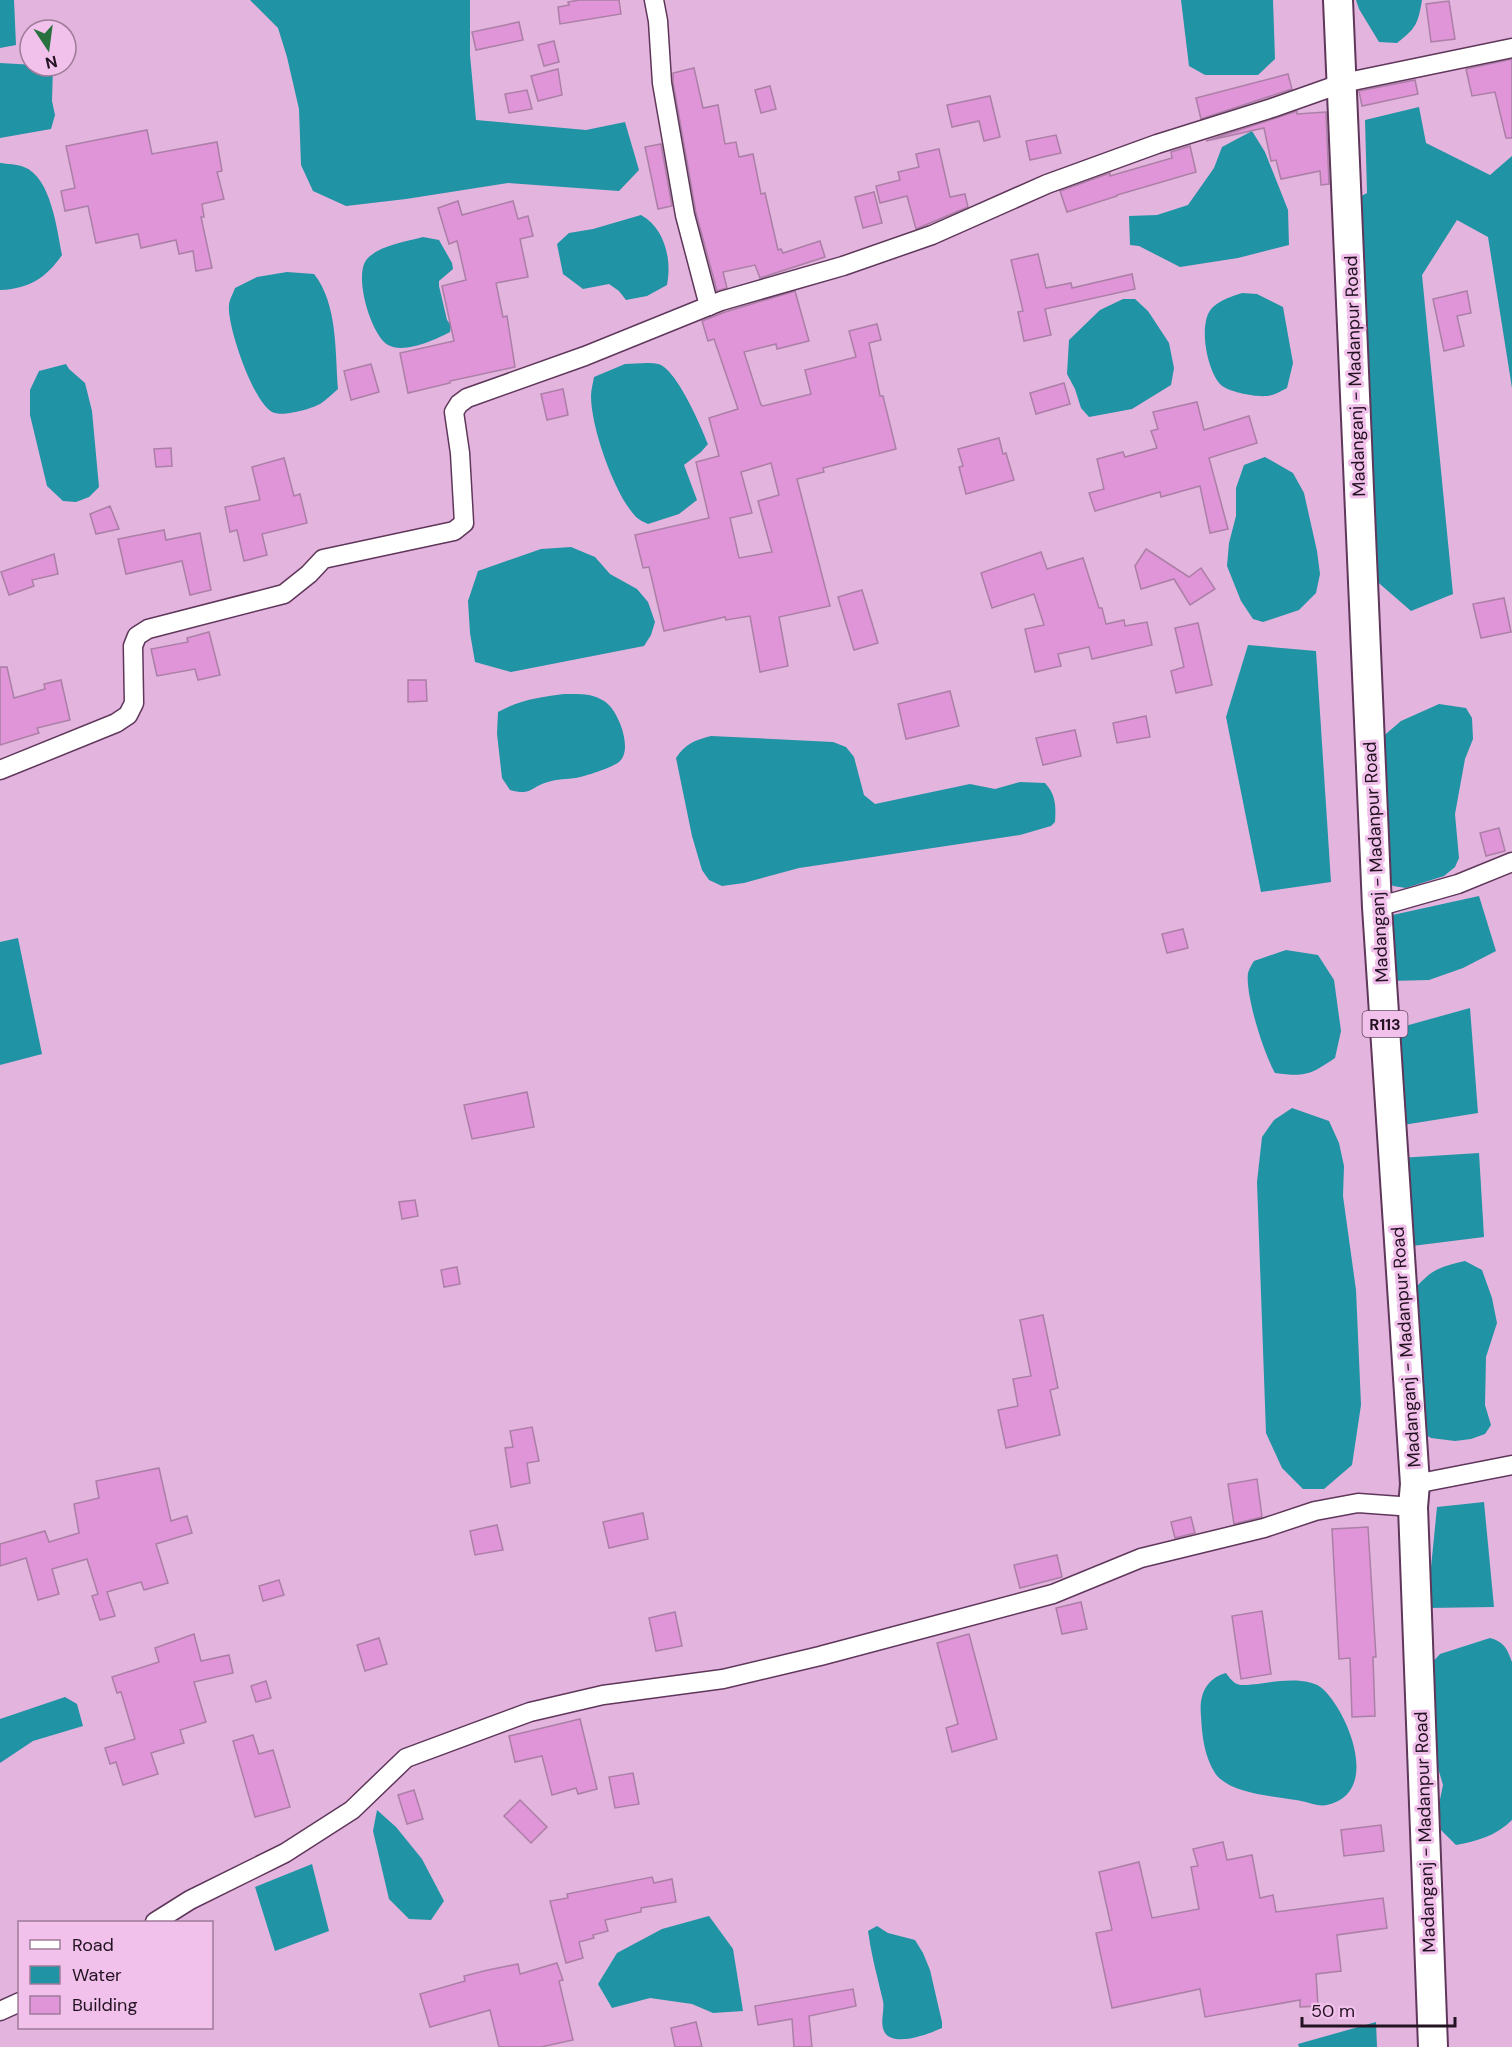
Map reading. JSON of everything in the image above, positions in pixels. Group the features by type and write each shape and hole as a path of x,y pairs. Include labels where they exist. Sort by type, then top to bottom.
{"main road":[{"name":"Madanganj - Madanpur Road","path":"1338,0 1377,907 1414,1496 1433,2047"}],"street":[{"path":"654,0 658,21 662,83 685,215 709,306"},
{"path":"0,770 116,723 128,715 134,703 133,646 137,636 148,629 284,594 309,574 323,559 460,528 464,523 460,453 454,412 467,398 585,356 709,306 843,266 932,235 1047,184 1157,144 1272,108 1342,83 1512,48"},
{"path":"1377,907 1458,884 1512,862"},
{"path":"158,1921 190,1900 285,1853 352,1810 406,1758 530,1712 603,1695 723,1679 820,1656 1053,1594 1141,1558 1264,1527 1316,1511 1414,1496 1512,1464"},
{"path":"0,2011 18,2003"}],"water":[{"path":"0,0 14,0 16,45 0,48"},
{"path":"250,0 470,0 470,55 476,120 586,130 625,122 639,170 619,191 508,183 346,206 313,191 301,165 299,109 278,28"},
{"path":"1181,0 1273,0 1275,59 1258,75 1205,75 1189,66"},
{"path":"1356,0 1422,0 1415,25 1397,43 1379,42"},
{"path":"0,63 18,64 18,78 53,78 52,101 55,115 51,129 0,138"},
{"path":"1419,107 1426,143 1490,175 1512,156 1512,388 1488,237 1457,220 1422,275 1453,594 1411,611 1373,578 1352,201 1367,193 1365,120"},
{"path":"1252,131 1265,152 1288,210 1289,245 1238,258 1180,267 1139,246 1130,245 1129,216 1157,215 1188,205 1214,168 1222,147"},
{"path":"0,163 24,167 41,181 55,219 62,255 50,270 36,281 20,287 0,290"},
{"path":"641,215 656,228 665,246 668,265 667,285 647,296 626,300 609,284 583,289 563,274 557,244 569,233 593,229"},
{"path":"423,237 439,240 452,263 453,269 439,281 447,320 451,325 450,332 411,347 388,345 370,318 363,291 363,267 367,259 379,250"},
{"path":"287,272 314,274 322,286 334,329 338,389 316,406 298,412 279,414 267,408 251,383 237,348 229,306 235,288 257,277"},
{"path":"1242,293 1257,294 1283,307 1293,363 1287,388 1271,395 1249,395 1225,388 1216,378 1208,358 1205,334 1208,314 1220,302"},
{"path":"1123,299 1135,299 1148,311 1169,343 1174,368 1171,385 1132,409 1089,417 1081,408 1067,374 1069,340 1100,310"},
{"path":"654,363 665,368 680,386 708,444 684,465 697,500 679,514 648,524 636,517 612,477 599,442 592,409 591,394 594,377 625,364"},
{"path":"66,364 85,383 92,411 99,487 89,497 76,502 63,501 47,486 30,415 30,390 39,371"},
{"path":"1265,457 1293,473 1304,493 1320,574 1316,593 1299,610 1263,622 1253,619 1241,601 1227,566 1229,543 1236,516 1236,488 1244,465"},
{"path":"571,547 595,557 610,574 637,589 648,602 655,622 644,646 511,672 475,662 468,601 478,571 541,549"},
{"path":"1248,645 1316,651 1331,882 1261,892 1226,717"},
{"path":"564,694 590,695 609,705 619,721 625,740 623,756 619,762 586,776 551,781 523,792 510,790 502,778 497,734 498,712 530,700"},
{"path":"1439,704 1466,708 1472,718 1473,739 1465,759 1455,814 1459,858 1455,867 1444,876 1406,888 1393,886 1387,879 1380,739 1401,721"},
{"path":"711,736 833,742 846,747 854,757 864,795 875,804 970,784 995,789 1020,782 1045,783 1054,801 1055,822 1051,826 1020,835 799,868 744,883 722,886 709,880 702,870 692,836 676,758 691,743"},
{"path":"1479,896 1496,951 1463,968 1429,980 1389,981 1388,916"},
{"path":"18,938 42,1054 0,1065 0,942"},
{"path":"1286,950 1318,955 1334,980 1341,1031 1335,1058 1313,1071 1294,1075 1275,1073 1256,1024 1248,983 1248,973 1254,961"},
{"path":"1470,1008 1478,1113 1403,1125 1398,1028"},
{"path":"1292,1108 1329,1121 1339,1143 1344,1166 1343,1196 1356,1290 1361,1405 1352,1465 1324,1489 1303,1489 1282,1468 1266,1433 1257,1182 1262,1137 1274,1120"},
{"path":"1479,1153 1484,1237 1412,1246 1399,1158"},
{"path":"1465,1261 1482,1270 1492,1298 1497,1323 1486,1357 1485,1405 1491,1425 1485,1434 1455,1441 1431,1438 1419,1431 1410,1294 1434,1272"},
{"path":"1484,1502 1494,1607 1427,1608 1437,1507"},
{"path":"1490,1638 1499,1641 1504,1646 1512,1662 1512,1820 1486,1837 1456,1845 1441,1830 1439,1804 1443,1785 1438,1768 1430,1709 1431,1664 1440,1654"},
{"path":"1226,1673 1234,1682 1241,1685 1302,1681 1324,1690 1343,1717 1355,1752 1356,1770 1353,1785 1343,1798 1327,1805 1320,1805 1252,1793 1230,1786 1215,1773 1206,1753 1202,1731 1201,1702 1208,1684"},
{"path":"65,1697 77,1704 83,1726 33,1741 0,1763 0,1719"},
{"path":"377,1810 396,1827 422,1859 444,1901 431,1920 409,1919 389,1899 373,1831"},
{"path":"312,1864 329,1931 275,1951 255,1887"},
{"path":"709,1916 733,1949 743,2011 713,2013 692,2004 650,1998 612,2008 598,1984 617,1953 662,1929"},
{"path":"877,1926 888,1933 915,1940 930,1970 942,2028 921,2036 904,2039 896,2039 885,2033 882,2025 883,2001 868,1931"},
{"path":"1376,2022 1377,2047 1299,2047 1298,2044"}],"building":[{"path":"579,0 619,0 621,14 560,24 558,7"},
{"path":"1449,1 1455,39 1431,42 1426,4"},
{"path":"519,22 523,40 476,50 472,32"},
{"path":"554,41 559,62 544,66 538,45"},
{"path":"1512,59 1512,138 1506,138 1495,92 1472,96 1466,69"},
{"path":"694,68 703,108 718,105 725,144 736,142 739,157 753,154 761,194 765,193 778,250 781,249 783,253 820,241 825,257 760,278 755,265 723,272 727,288 717,291 696,213 673,82 673,73"},
{"path":"558,69 562,95 538,101 531,76"},
{"path":"1288,74 1292,89 1201,119 1196,98"},
{"path":"1415,80 1418,94 1362,106 1359,91"},
{"path":"770,86 776,109 761,113 755,90"},
{"path":"527,90 532,109 509,113 505,94"},
{"path":"990,96 1000,137 984,141 979,121 952,127 947,105"},
{"path":"1297,111 1297,114 1326,112 1329,184 1321,185 1320,171 1281,179 1276,160 1271,161 1264,128 1206,141"},
{"path":"147,130 152,154 217,142 222,171 217,172 224,199 202,204 204,217 201,217 212,268 196,271 193,251 179,254 176,240 141,248 138,234 96,243 88,206 65,211 61,191 75,188 66,146"},
{"path":"1056,135 1061,153 1030,160 1026,141"},
{"path":"661,144 672,206 658,209 645,147"},
{"path":"1190,146 1196,172 1067,212 1060,191 1110,173 1110,176 1172,158 1171,152"},
{"path":"939,149 950,197 965,194 968,207 916,229 907,196 880,203 876,186 900,180 898,172 919,167 916,154"},
{"path":"874,192 882,223 863,228 855,197"},
{"path":"458,201 462,215 513,201 518,219 528,216 533,236 520,239 528,277 496,283 503,317 507,316 515,367 408,393 400,353 454,341 442,286 466,280 457,241 449,244 438,208"},
{"path":"1038,254 1046,288 1071,283 1072,288 1132,274 1135,289 1045,309 1051,335 1024,341 1018,312 1023,311 1011,260"},
{"path":"795,291 809,341 777,349 776,344 744,352 763,406 811,394 805,370 856,357 849,331 877,324 881,340 869,343 880,396 883,396 896,449 823,468 824,472 797,479 830,606 779,617 788,666 760,672 750,616 726,620 725,617 664,631 649,567 643,568 635,535 709,518 696,462 719,456 709,418 738,409 714,339 708,341 702,321","holes":["771,463 779,495 758,501 772,552 739,558 730,518 752,513 741,472"]},
{"path":"1467,291 1471,313 1457,316 1464,346 1444,351 1433,299"},
{"path":"371,364 379,392 351,400 344,371"},
{"path":"1064,383 1070,404 1036,414 1030,393"},
{"path":"563,389 568,415 547,420 541,394"},
{"path":"1197,402 1204,430 1249,416 1257,443 1209,458 1228,529 1210,533 1200,486 1161,497 1160,492 1095,511 1089,493 1104,489 1097,459 1123,452 1125,457 1157,448 1151,431 1158,429 1153,412"},
{"path":"999,438 1014,480 966,494 959,467 963,466 958,449"},
{"path":"171,448 172,466 156,467 154,449"},
{"path":"284,458 294,496 300,494 307,523 262,534 267,555 244,561 237,530 230,532 225,507 260,500 252,467"},
{"path":"110,506 119,529 96,534 90,514"},
{"path":"164,530 166,540 200,533 211,590 190,595 182,561 126,574 118,539"},
{"path":"1146,549 1189,577 1201,568 1215,589 1190,605 1174,579 1141,589 1135,566"},
{"path":"1041,552 1047,569 1083,558 1106,624 1124,620 1125,626 1147,622 1152,645 1092,659 1089,647 1058,654 1061,666 1035,672 1025,629 1044,625 1034,594 992,608 981,573"},
{"path":"54,554 58,574 32,580 34,586 9,595 1,572"},
{"path":"862,590 878,643 854,650 838,597"},
{"path":"1504,598 1511,632 1481,638 1473,604"},
{"path":"1198,623 1212,685 1176,693 1171,671 1184,667 1175,628"},
{"path":"209,632 220,675 198,680 195,669 157,676 151,649 188,642 187,638"},
{"path":"0,667 7,667 14,698 45,689 44,684 61,680 70,720 37,728 39,733 0,745"},
{"path":"408,680 426,680 427,701 408,702"},
{"path":"950,691 959,726 906,739 898,704"},
{"path":"1146,716 1150,737 1117,743 1113,723"},
{"path":"1075,730 1081,756 1043,765 1036,738"},
{"path":"1499,828 1505,851 1486,856 1480,833"},
{"path":"1183,929 1188,948 1167,953 1162,934"},
{"path":"527,1092 534,1127 472,1139 464,1105"},
{"path":"415,1200 418,1216 402,1219 399,1202"},
{"path":"457,1267 460,1284 444,1287 441,1270"},
{"path":"1043,1315 1058,1388 1050,1390 1060,1435 1006,1448 998,1410 1018,1406 1013,1379 1031,1376 1020,1320"},
{"path":"532,1427 539,1461 527,1463 530,1483 511,1487 505,1448 513,1447 510,1431"},
{"path":"159,1468 171,1521 187,1516 192,1533 156,1544 168,1583 144,1590 141,1582 107,1592 115,1616 100,1620 92,1596 98,1594 87,1559 52,1569 59,1594 38,1600 26,1558 0,1566 0,1544 45,1531 49,1542 79,1533 74,1504 99,1498 96,1481"},
{"path":"1257,1479 1262,1517 1234,1524 1228,1484"},
{"path":"643,1513 648,1539 609,1548 603,1522"},
{"path":"1191,1517 1195,1533 1175,1538 1171,1522"},
{"path":"497,1525 503,1550 475,1555 470,1531"},
{"path":"1368,1527 1376,1657 1373,1657 1375,1716 1352,1717 1350,1658 1339,1659 1332,1529"},
{"path":"1057,1555 1062,1577 1020,1588 1014,1565"},
{"path":"279,1580 284,1595 263,1601 259,1586"},
{"path":"1081,1602 1087,1629 1062,1634 1056,1608"},
{"path":"1262,1611 1271,1674 1241,1679 1232,1616"},
{"path":"675,1612 682,1646 656,1651 649,1618"},
{"path":"194,1634 201,1661 229,1655 233,1673 194,1682 206,1722 180,1730 184,1743 151,1753 158,1774 123,1785 116,1762 110,1764 105,1748 135,1739 121,1692 117,1693 112,1677 159,1662 155,1648"},
{"path":"969,1634 997,1739 952,1752 946,1728 958,1724 937,1643"},
{"path":"379,1638 387,1664 365,1671 357,1645"},
{"path":"266,1681 271,1698 256,1702 251,1686"},
{"path":"580,1719 597,1789 578,1794 576,1788 552,1795 542,1756 515,1762 509,1736"},
{"path":"253,1735 259,1754 273,1750 290,1807 255,1817 233,1741"},
{"path":"633,1773 639,1804 615,1808 609,1777"},
{"path":"414,1790 423,1819 407,1824 398,1795"},
{"path":"520,1800 547,1827 531,1843 504,1816"},
{"path":"1381,1825 1384,1851 1344,1856 1341,1830"},
{"path":"1223,1842 1227,1860 1252,1855 1260,1898 1273,1895 1276,1912 1383,1898 1387,1928 1337,1935 1341,1971 1316,1974 1318,2006 1300,2007 1300,2000 1205,2017 1200,1989 1112,2008 1096,1933 1112,1930 1099,1872 1139,1862 1152,1918 1199,1909 1191,1867 1198,1866 1193,1849"},
{"path":"652,1877 654,1883 672,1879 676,1902 641,1908 641,1912 605,1920 608,1931 579,1942 583,1958 566,1963 550,1901 568,1898 567,1894"},
{"path":"557,1963 563,1980 559,1981 573,2040 541,2047 499,2047 490,2010 430,2027 420,1994 465,1981 464,1976 488,1970 518,1964 520,1974"},
{"path":"853,1989 856,2006 809,2016 812,2047 794,2047 792,2019 758,2025 755,2006"},
{"path":"696,2022 702,2047 675,2047 671,2028"}]}
